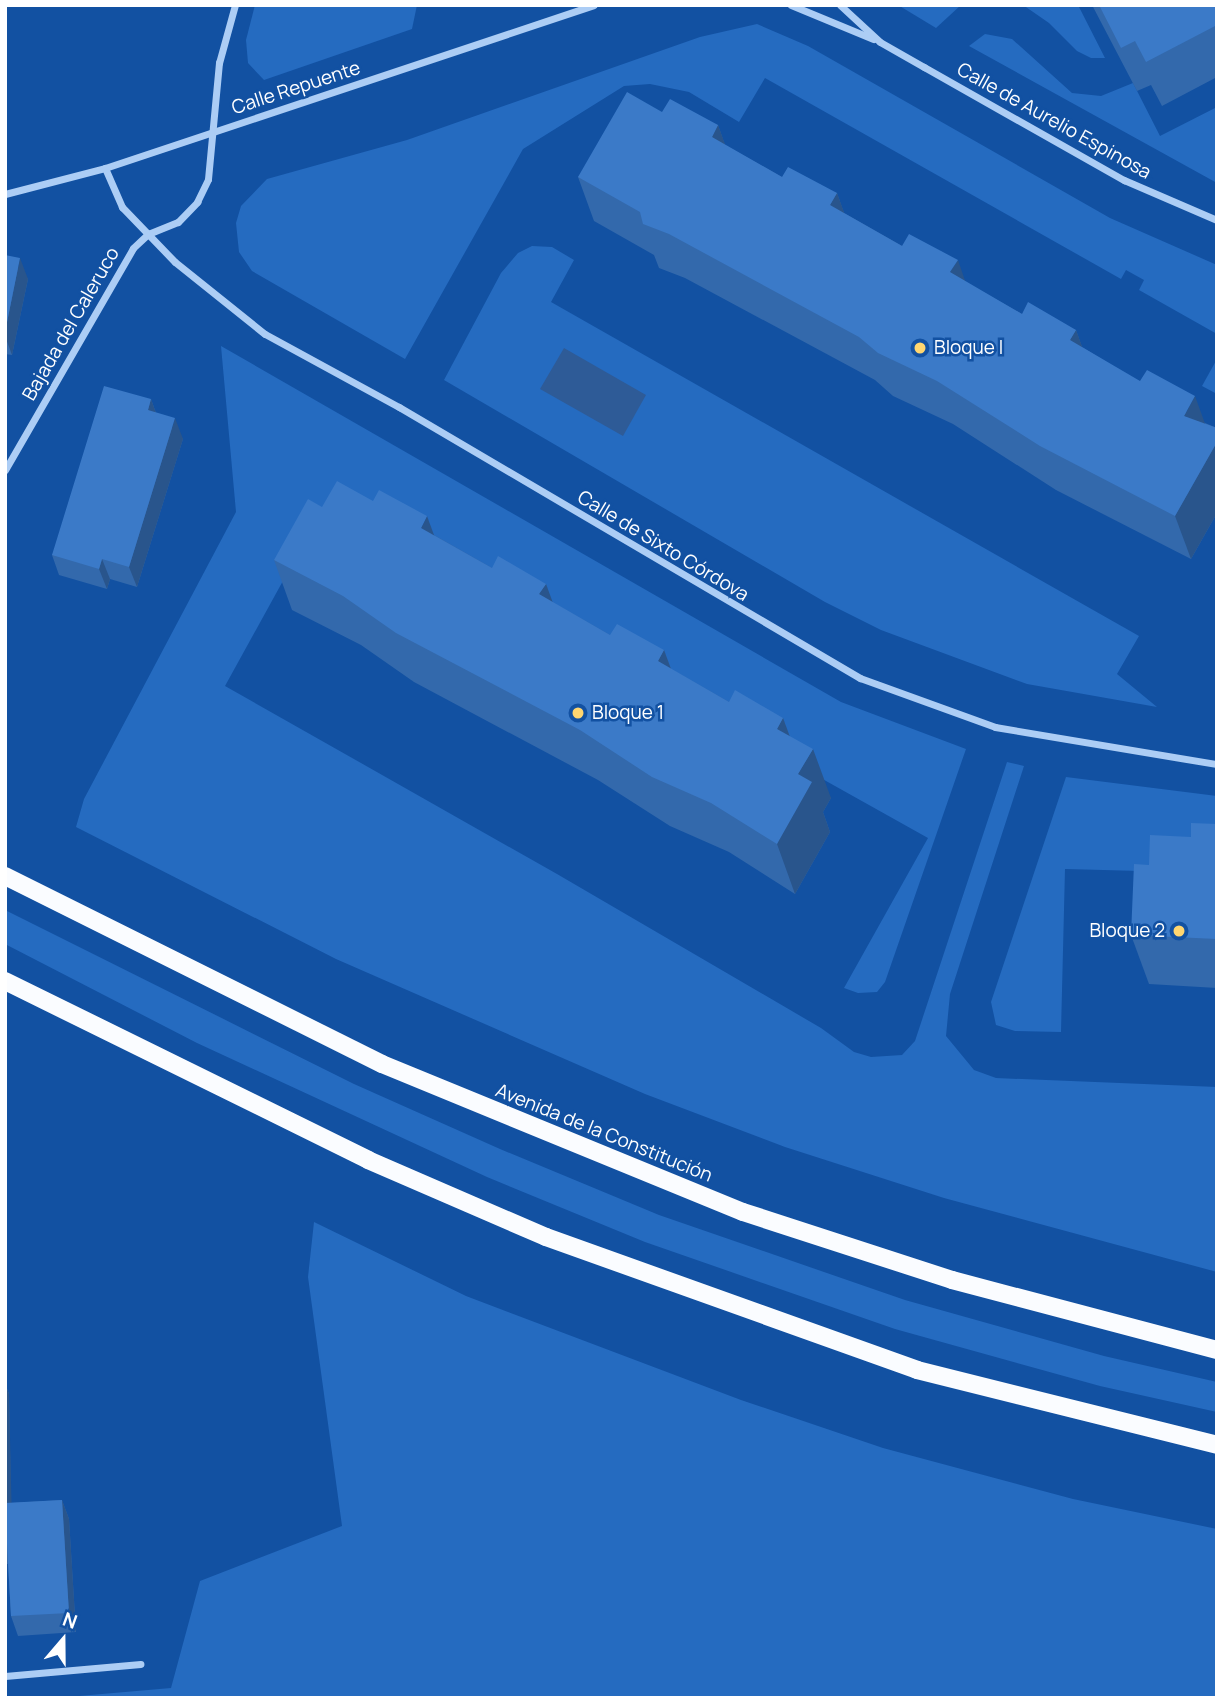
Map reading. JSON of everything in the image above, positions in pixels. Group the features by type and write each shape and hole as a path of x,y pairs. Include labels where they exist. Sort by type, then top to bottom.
{"main road":[{"name":"Avenida de la Constitución","path":"5,876 382,1064 717,1202 952,1280 1217,1350"},
{"path":"5,981 356,1155 546,1237 917,1370 1217,1445"}],"street":[{"path":"148,234 178,222 197,202 208,179 219,63 235,5"},
{"name":"Calle Repuente","path":"5,194 104,168 594,5"},
{"name":"Calle de Aurelio Espinosa","path":"791,5 880,42 1124,180 1217,220"},
{"name":"Calle de Aurelio Espinosa","path":"840,5 880,42"},
{"name":"Calle de Sixto Córdova","path":"104,168 122,207 175,262 265,334 410,414 860,678 1008,730 1217,764"},
{"name":"Bajada del Caleruco","path":"5,470 116,273 148,234"},
{"path":"5,1676 140,1664"}],"shaded area":[{"path":"255,5 417,5 412,29 264,80 248,63 246,40"},
{"path":"898,5 961,5 936,28"},
{"path":"1023,5 1078,5 1105,58 1091,58 1077,51 1049,23"},
{"path":"757,24 808,46 1110,218 1217,265 1217,334 1139,290 1144,280 1126,270 1121,279 765,78 739,122 689,92 650,84 624,86 523,149 405,359 252,271 239,252 236,223 241,206 267,179 407,140 700,37"},
{"path":"985,34 1012,39 1072,93 1101,96 1133,83 1160,136 1217,107 1217,183 969,46"},
{"path":"532,246 552,247 574,260 551,302 1139,636 1117,674 1157,707 1027,684 881,630 825,602 444,380 501,273 518,253"},
{"path":"221,346 841,702 966,749 885,982 877,992 858,993 844,988 928,838 801,767 295,559 225,686 557,874 821,1028 854,1052 871,1057 902,1055 915,1041 1007,762 1024,766 950,994 946,1036 974,1070 996,1078 1217,1087 1217,1272 944,1198 785,1147 645,1094 336,959 76,827 84,799 236,512"},
{"path":"564,348 646,395 623,436 540,389"},
{"path":"1217,359 1217,394 1202,386"},
{"path":"1066,777 1217,796 1217,873 1065,869 1061,1032 1015,1031 996,1025 991,1002"},
{"path":"5,910 354,1084 500,1149 659,1215 905,1300 1104,1356 1217,1382 1217,1412 1100,1386 895,1329 645,1242 487,1177 197,1043 5,944"},
{"path":"314,1222 466,1296 741,1400 883,1448 1073,1499 1217,1529 1217,1698 56,1698 171,1688 200,1581 342,1526 308,1277"}],"building":[{"path":"1099,5 1217,5 1217,25 1146,62 1135,41 1121,48"},
{"name":"Bloque I","path":"627,92 662,112 670,99 718,125 712,137 782,177 788,167 837,193 830,205 902,246 909,234 958,260 950,272 1022,314 1028,302 1076,330 1070,340 1140,381 1147,370 1195,396 1184,416 1217,428 1217,442 1175,516 1040,446 937,381 878,353 859,337 669,234 643,224 640,212 578,177"},
{"path":"5,255 20,258 5,332"},
{"path":"104,386 151,399 148,410 175,418 129,567 102,559 99,569 52,555"},
{"name":"Bloque 1","path":"337,481 373,501 379,490 427,516 421,528 492,568 498,556 546,584 539,594 610,635 617,624 664,650 658,661 729,702 735,690 783,718 777,729 813,749 798,774 812,782 777,844 711,803 652,777 580,730 396,633 343,596 274,560 308,499 322,507"},
{"path":"1191,823 1217,824 1217,939 1131,935 1134,864 1149,865 1150,835 1191,837"},
{"path":"62,1500 69,1613 11,1616 5,1544 5,1503"}],"place":[{"name":"Bloque I","path":"920,348"},
{"name":"Bloque 1","path":"578,713"},
{"name":"Bloque 2","path":"1179,931"}]}
